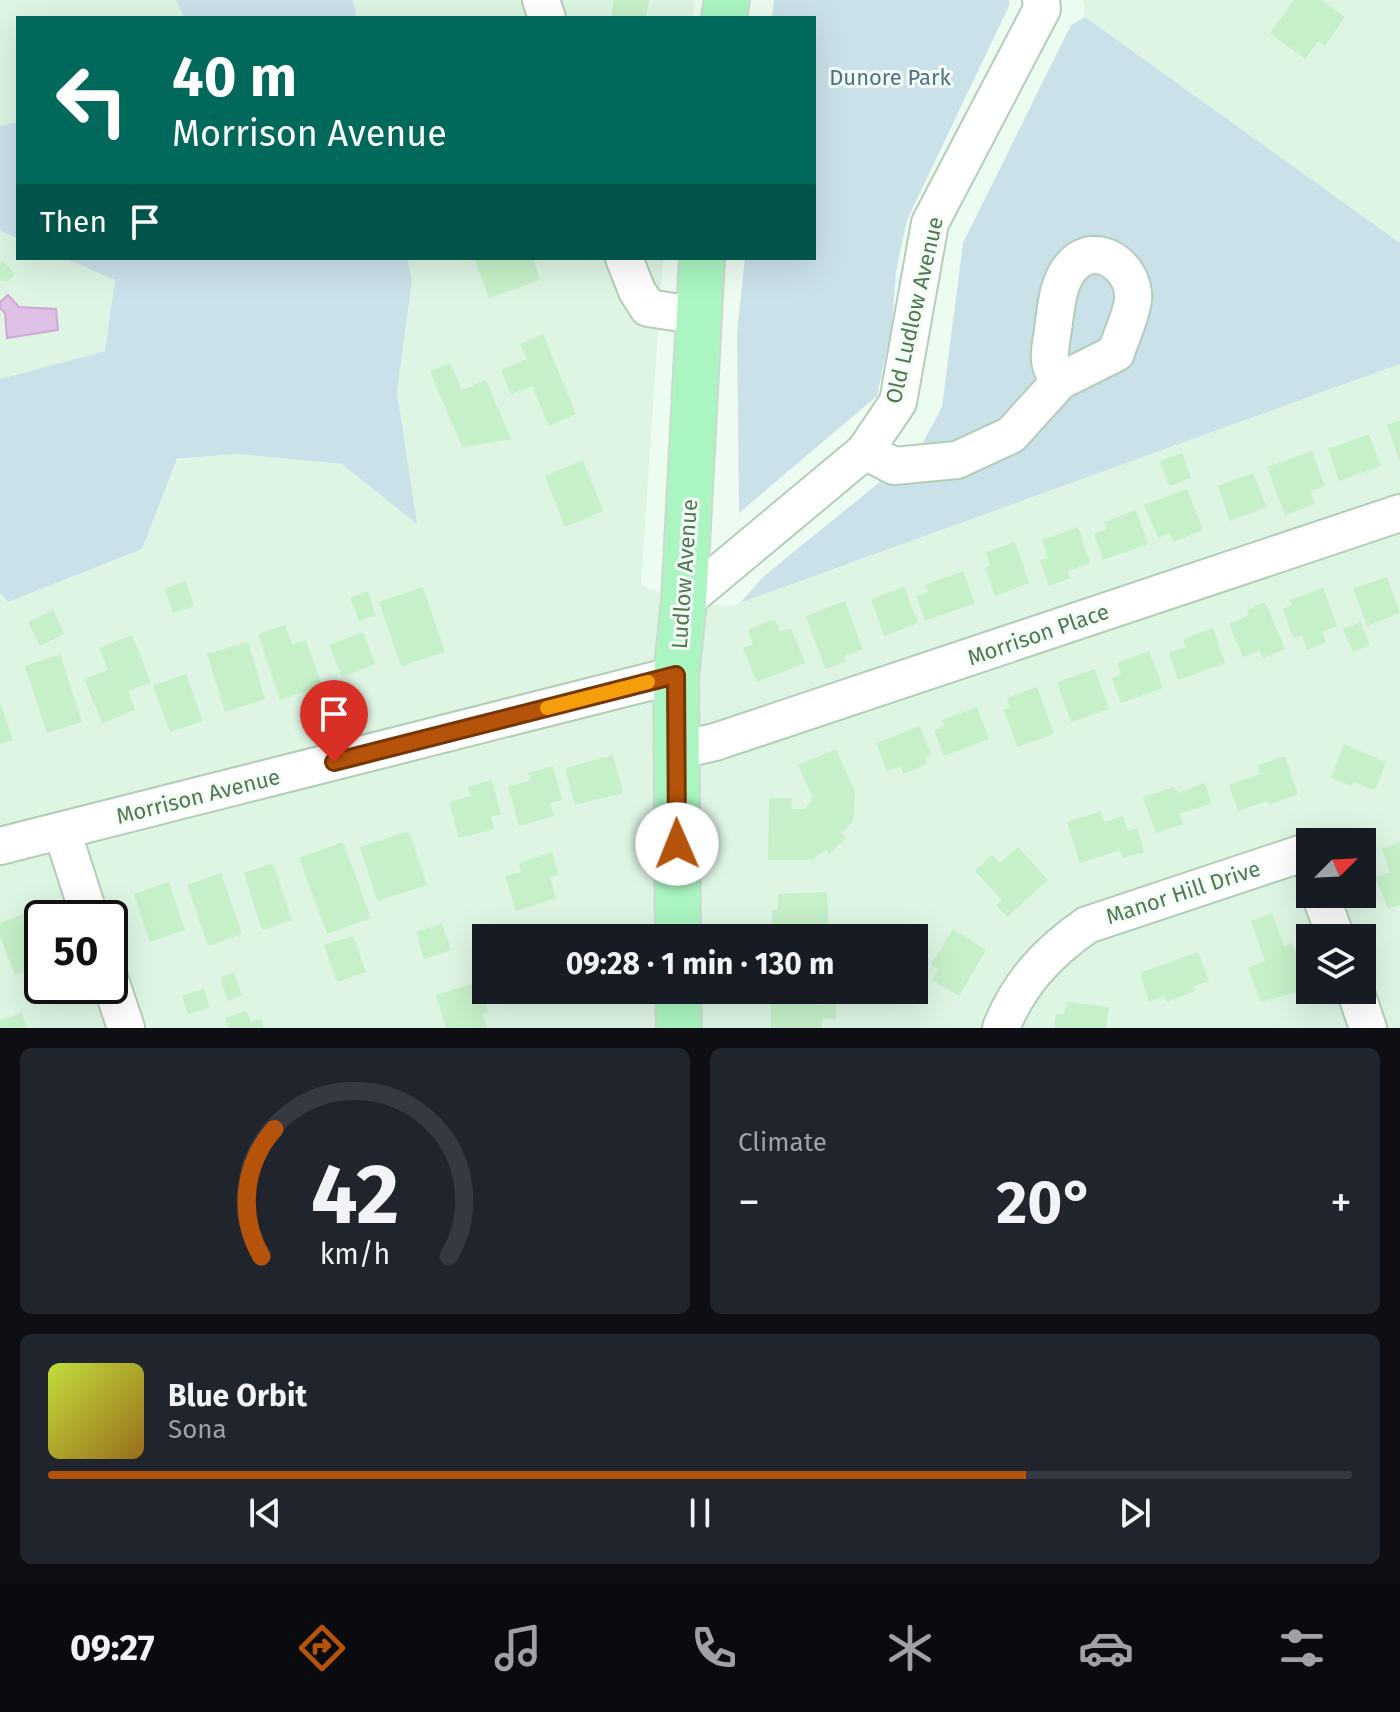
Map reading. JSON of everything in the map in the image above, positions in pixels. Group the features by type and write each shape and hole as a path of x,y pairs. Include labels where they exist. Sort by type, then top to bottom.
{"main road":[{"name":"Ludlow Avenue","path":"678,924 676,675 684,602 702,260"},
{"path":"678,1004 679,1028"}],"street":[{"name":"Old Ludlow Avenue","path":"684,602 865,451 898,402 930,223 1048,3"},
{"path":"625,260 637,291 648,308 700,316"},
{"path":"865,451 894,466 957,460 1011,435 1060,381"},
{"name":"Morrison Place","path":"676,751 715,742 1400,513"},
{"name":"Morrison Avenue","path":"0,846 676,675"},
{"path":"62,831 84,900"},
{"name":"Manor Hill Drive","path":"1001,1028 1010,1004 1031,973 1057,947 1087,925 1296,855"},
{"path":"118,1004 126,1028"},
{"path":"1360,1004 1368,1028"}],"shaded area":[{"path":"0,0 176,0 183,16 16,16 16,122 0,126"},
{"path":"353,0 695,0 693,16 357,16"},
{"path":"1083,0 1400,0 1400,243 1085,17"},
{"path":"0,231 16,237 16,260 69,260 116,280 105,351 0,379"},
{"path":"407,260 663,260 641,585 684,602 732,606 1400,364 1400,1028 0,1028 0,593 8,602 141,549 177,460 237,454 342,464 416,523 397,392 412,281"},
{"path":"8,295 19,307 56,309 58,330 7,338 5,313 0,308 0,302"}],"green space":[{"path":"176,0 353,0 357,16 183,16"},
{"name":"Dunore Park","path":"774,0 1009,0 1009,6 907,220 896,272 892,326 877,396 739,513 737,332 745,260 816,260 816,16 772,16"},
{"path":"1085,17 1400,243 1400,364 740,603 764,576 919,450 942,407 963,243 1071,25"},
{"path":"16,122 16,237 0,231 0,126"},
{"path":"69,260 407,260 412,281 397,392 417,524 342,464 237,454 177,459 142,549 8,602 0,593 0,379 105,351 115,280"}],"building":[{"path":"614,0 649,0 646,16 611,16"},
{"path":"1294,0 1321,0 1345,17 1325,46 1318,41 1305,59 1270,33"},
{"path":"475,260 534,260 540,280 489,298"},
{"path":"3,261 15,274 7,282 0,280 0,264"},
{"path":"543,334 576,414 549,426 532,386 511,394 501,370 527,359 520,344"},
{"path":"450,363 462,390 486,380 511,439 462,447 430,371"},
{"path":"1400,420 1400,462 1387,425"},
{"path":"1369,434 1381,466 1339,481 1328,449"},
{"path":"1312,451 1325,486 1310,491 1315,504 1285,515 1267,467"},
{"path":"1182,453 1191,478 1169,486 1160,461"},
{"path":"583,460 603,511 565,527 545,476"},
{"path":"1253,473 1267,507 1230,521 1218,486"},
{"path":"1187,489 1203,530 1173,542 1170,533 1158,538 1144,505"},
{"path":"1136,510 1148,544 1103,560 1094,534 1107,529 1104,522"},
{"path":"1078,527 1090,563 1067,571 1070,578 1049,586 1040,560 1048,558 1042,540"},
{"path":"1015,542 1029,583 995,596 985,568 990,566 986,552"},
{"path":"963,571 975,603 925,621 916,596 928,592 925,585"},
{"path":"1387,577 1400,613 1367,626 1353,589"},
{"path":"186,581 194,606 173,613 165,589"},
{"path":"423,587 445,652 401,666 379,602"},
{"path":"904,587 918,623 884,636 871,599"},
{"path":"1323,588 1337,626 1322,632 1326,643 1307,650 1302,635 1293,638 1283,609 1292,605 1290,600"},
{"path":"368,591 376,615 359,621 350,598"},
{"path":"845,601 863,649 844,656 846,661 825,669 806,616"},
{"path":"1265,602 1285,649 1263,658 1259,650 1243,657 1229,624 1249,615 1247,610"},
{"path":"53,610 64,634 40,646 28,622"},
{"path":"775,619 780,632 791,628 805,663 757,682 743,648 753,644 748,630"},
{"path":"1361,622 1370,645 1353,652 1343,629"},
{"path":"285,625 292,644 306,640 322,686 280,700 258,634"},
{"path":"1213,628 1225,663 1178,680 1169,653 1186,647 1183,639"},
{"path":"363,632 375,664 342,677 329,645"},
{"path":"132,635 151,682 128,691 135,710 102,723 84,679 108,670 99,648"},
{"path":"248,642 265,699 225,712 207,654"},
{"path":"1149,651 1163,688 1121,703 1112,678 1121,675 1117,663"},
{"path":"60,654 82,722 47,733 25,666"},
{"path":"1095,669 1109,709 1071,722 1057,682"},
{"path":"186,674 203,721 170,732 153,686"},
{"path":"1037,687 1054,734 1017,747 1004,710 1010,708 1007,698"},
{"path":"0,702 13,740 0,744"},
{"path":"977,707 989,739 944,756 934,730 944,727 942,720"},
{"path":"920,726 931,755 925,758 927,764 903,774 900,766 887,771 876,743"},
{"path":"1344,744 1386,762 1375,790 1331,778"},
{"path":"836,749 855,792 853,822 841,833 846,838 829,854 825,849 813,860 768,860 769,798 792,798 791,809 805,809 813,798 798,765"},
{"path":"613,755 623,793 575,805 565,768"},
{"path":"1285,756 1298,794 1269,805 1267,801 1238,811 1229,785 1260,774 1257,766"},
{"path":"553,766 562,800 550,803 554,816 519,826 508,786 530,781 528,773"},
{"path":"492,780 501,814 491,817 494,829 459,838 449,802 471,796 468,787"},
{"path":"1205,783 1212,803 1179,814 1183,824 1156,833 1143,797 1175,787 1177,793"},
{"path":"1101,811 1104,822 1123,816 1128,831 1137,828 1144,852 1123,858 1120,850 1080,863 1067,822"},
{"path":"409,831 427,885 377,901 360,847"},
{"path":"343,842 371,918 327,934 299,858"},
{"path":"1400,842 1400,905 1388,909 1376,879 1376,877 1390,872 1382,849"},
{"path":"1018,847 1048,880 1007,917 996,905 1002,900 975,871 992,855 1000,863"},
{"path":"552,852 559,874 550,877 556,898 516,911 505,876 521,872 519,863"},
{"path":"273,863 292,920 262,930 244,873"},
{"path":"221,873 242,934 208,946 187,885"},
{"path":"169,882 185,930 150,942 134,894"},
{"path":"827,892 828,924 772,924 772,910 778,910 778,894"},
{"path":"1272,913 1284,946 1292,943 1296,953 1296,992 1261,1002 1248,968 1265,961 1251,921"},
{"path":"24,914 24,971 15,975 0,936 0,923"},
{"path":"442,923 451,950 424,959 416,932"},
{"path":"953,929 986,950 959,996 932,980 939,969 931,965"},
{"path":"353,936 366,972 337,982 324,945"},
{"path":"1198,952 1209,981 1194,986 1195,991 1166,1002 1164,996 1149,1002 1140,973"},
{"path":"234,973 242,995 228,1001 220,978"},
{"path":"472,984 472,1004 485,1004 488,1013 483,1014 487,1028 446,1028 436,995"},
{"path":"204,989 210,1007 188,1014 182,996"},
{"path":"1066,1002 1109,1007 1106,1028 1054,1028 1056,1014 1064,1014"},
{"path":"771,1004 836,1004 836,1019 822,1019 822,1028 771,1028"},
{"path":"247,1011 251,1022 261,1019 264,1028 228,1028 225,1018"},
{"path":"22,1013 27,1028 0,1028 0,1020"}],"slow traffic":[{"path":"547,708 648,682"}],"route":[{"path":"334,762 676,675 677,844"}]}
